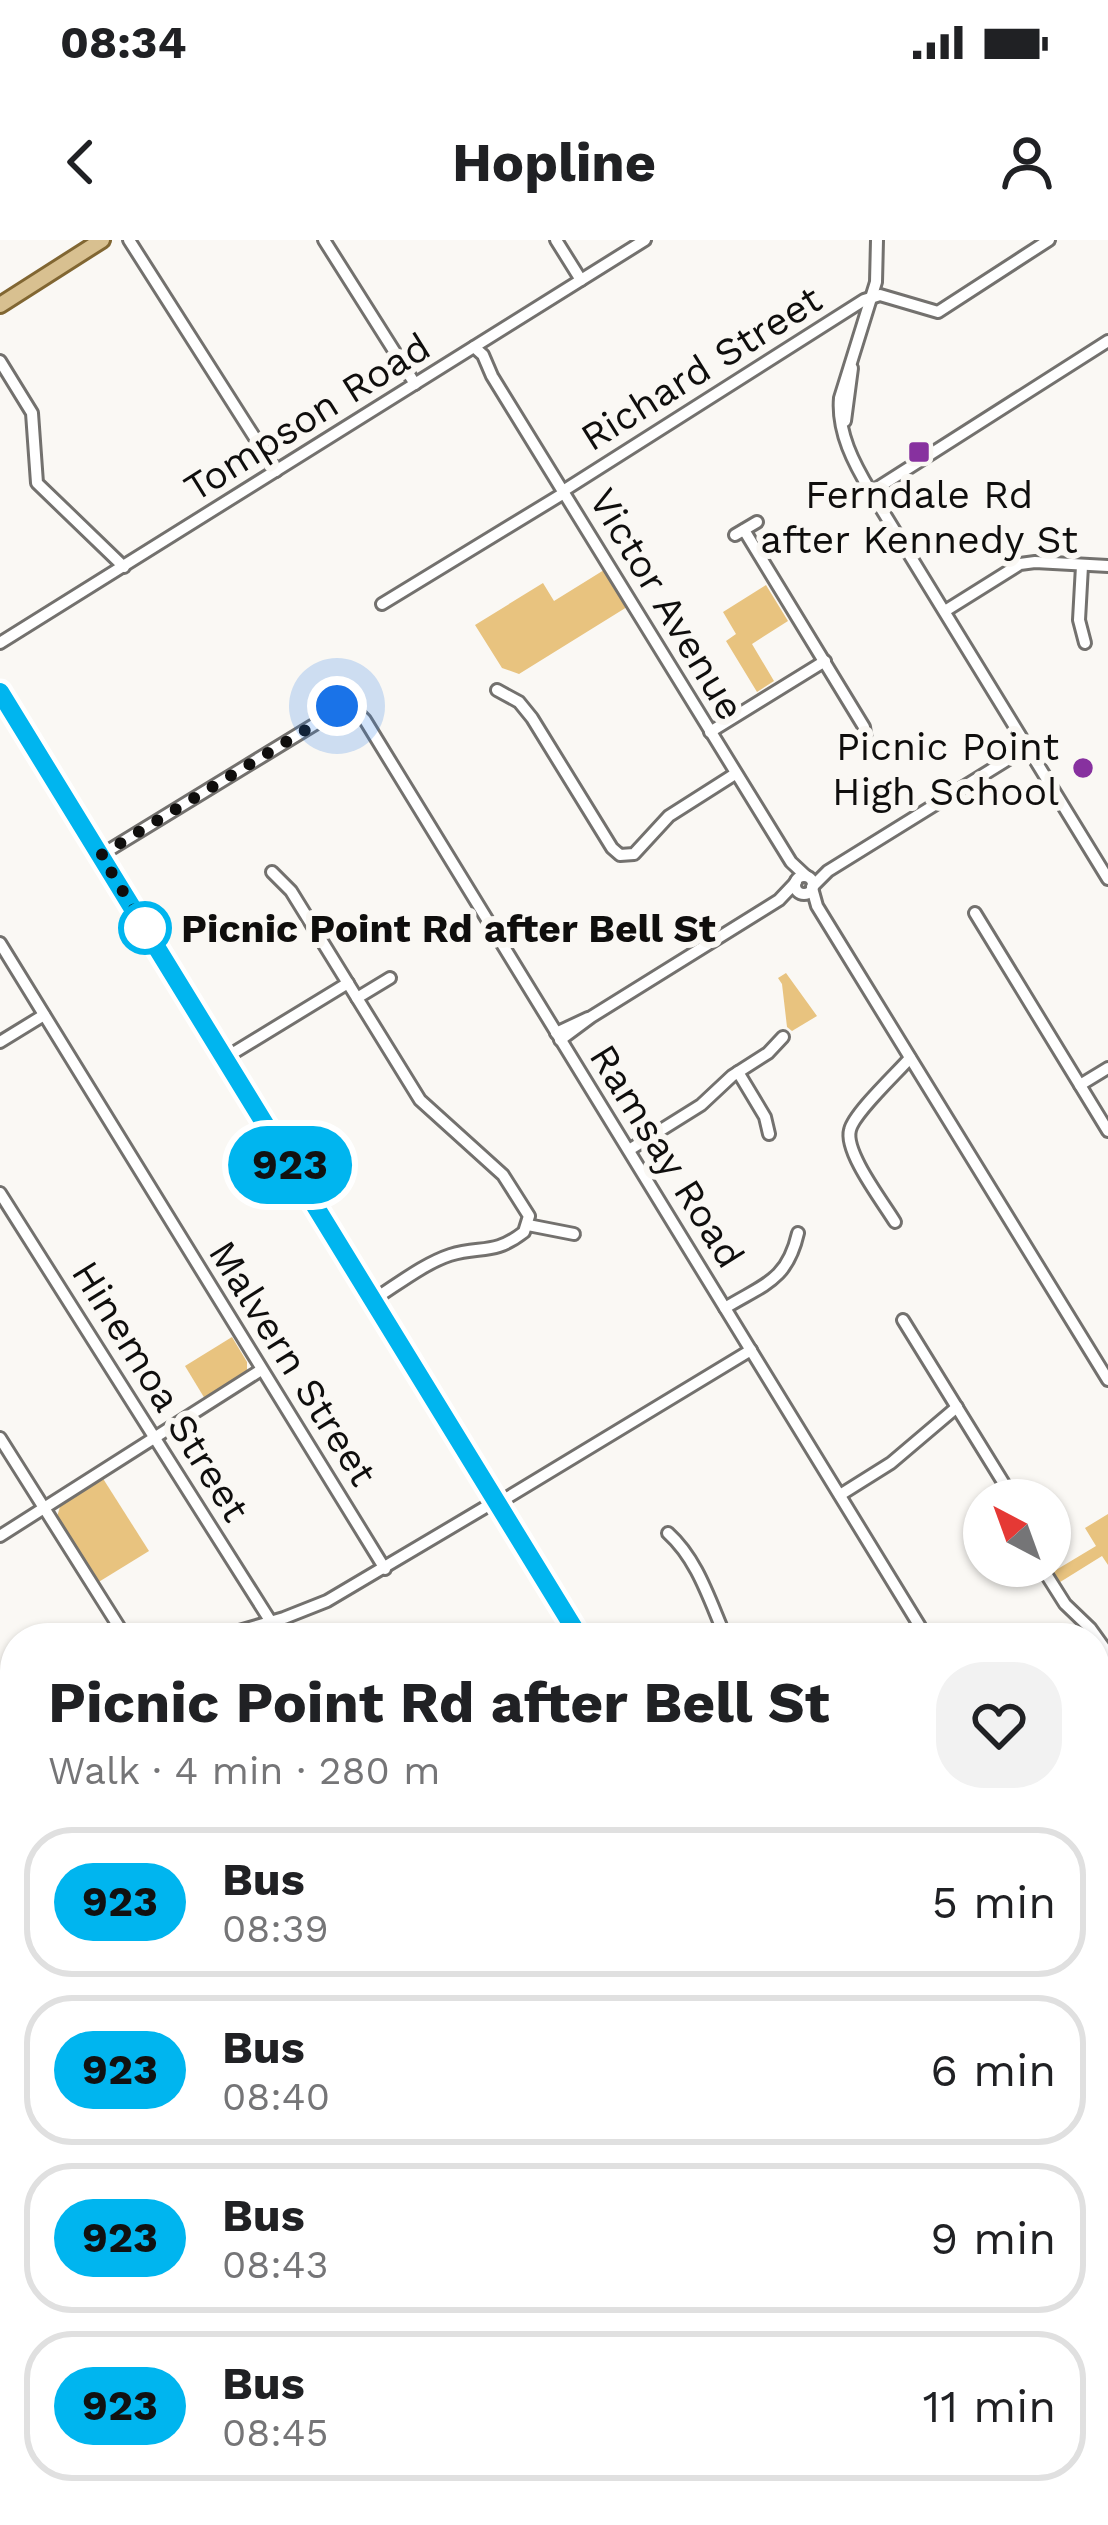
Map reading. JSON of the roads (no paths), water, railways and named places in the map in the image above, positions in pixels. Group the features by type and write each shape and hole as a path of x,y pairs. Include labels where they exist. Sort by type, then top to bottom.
{"main road":[{"path":"2,298 102,240"}],"street":[{"path":"129,240 276,471"},
{"path":"324,240 415,384"},
{"path":"556,240 581,280"},
{"name":"Tompson Road","path":"0,643 645,240"},
{"path":"877,240 878,274 852,365 844,426 850,452 1108,879"},
{"path":"872,298 880,296 938,312 1049,240"},
{"name":"Richard Street","path":"382,604 872,298"},
{"path":"871,492 1108,341"},
{"name":"Victor Avenue","path":"474,347 1108,1380"},
{"path":"0,361 34,418 38,483 124,567"},
{"path":"757,522 740,532 825,662 864,727 866,740"},
{"path":"945,611 1020,564 1108,566"},
{"path":"1082,566 1079,620 1085,644"},
{"path":"710,732 825,662"},
{"path":"497,689 526,709 612,848 625,857 634,854 669,816 735,774"},
{"path":"0,692 571,1623"},
{"name":"Ramsay Road","path":"101,855 330,715 353,708 365,720 918,1623"},
{"path":"558,1036 784,901 1028,746"},
{"path":"611,868 620,855"},
{"path":"272,872 292,891 420,1100 503,1175 527,1212 528,1225 521,1235 499,1247 441,1259 373,1300"},
{"path":"975,914 1108,1131"},
{"name":"Malvern Street","path":"0,943 385,1569"},
{"path":"357,998 390,978"},
{"path":"225,1058 348,983"},
{"path":"0,1042 44,1015"},
{"path":"628,1150 701,1105 782,1037"},
{"path":"896,1222 852,1151 849,1137 853,1122 910,1058"},
{"path":"1080,1085 1108,1068"},
{"path":"738,1072 765,1117 769,1134"},
{"name":"Hinemoa Street","path":"0,1192 271,1622"},
{"path":"528,1225 574,1234"},
{"path":"725,1308 781,1273 793,1256 798,1233"},
{"path":"903,1320 1001,1479"},
{"path":"268,1623 315,1607 385,1569 751,1350"},
{"path":"0,1536 261,1370"},
{"path":"840,1495 891,1463 957,1407"},
{"path":"0,1438 117,1623"},
{"path":"668,1534 679,1542 695,1568 719,1623"},
{"path":"1054,1587 1085,1623"}],"place":[{"name":"Ferndale Rd after Kennedy St","path":"919,452"},
{"name":"Picnic Point High School","path":"1083,768"},
{"name":"Picnic Point Rd after Bell St","path":"145,928"}]}
